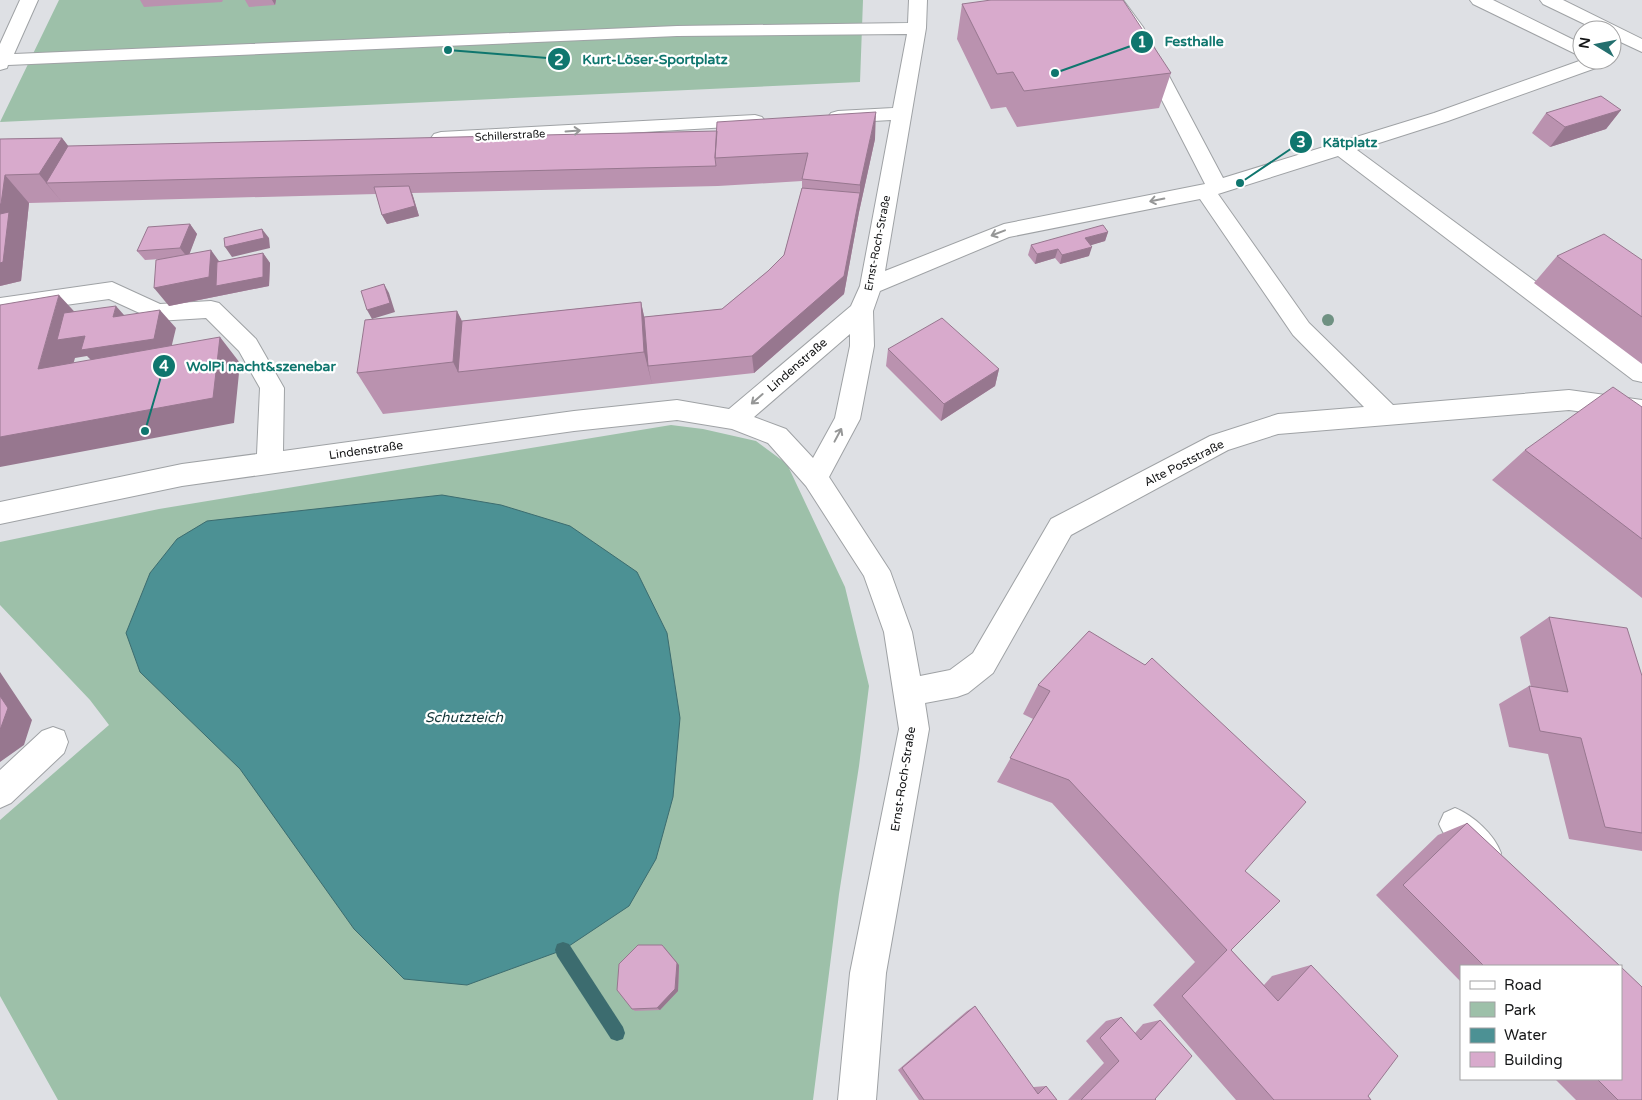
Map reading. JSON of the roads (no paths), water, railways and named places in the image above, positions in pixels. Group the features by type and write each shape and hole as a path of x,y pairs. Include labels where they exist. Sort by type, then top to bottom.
{"street":[{"path":"29,0 1,62 677,30 917,28"},
{"name":"Ernst-Roch-Straße","path":"815,478 846,419 862,346 861,311 871,286 900,114 917,28 918,0"},
{"path":"1114,0 1134,27 1211,189 1300,329 1387,415"},
{"path":"1479,0 1572,46"},
{"path":"1549,0 1590,20"},
{"path":"1622,36 1642,46"},
{"path":"871,286 1004,231 1211,189 1441,117 1572,70"},
{"path":"821,118 900,114"},
{"name":"Schillerstraße","path":"424,139 772,120"},
{"path":"1341,148 1642,373"},
{"path":"0,306 112,290 157,313 211,309 248,345 272,388 270,463"},
{"name":"Lindenstraße","path":"734,420 861,311"},
{"name":"Alte Poststraße","path":"908,692 957,683 983,663 1060,527 1219,443 1278,424 1569,400 1642,410"},
{"name":"Lindenstraße","path":"0,513 182,475 574,421 677,410 734,420 777,436"},
{"name":"Ernst-Roch-Straße","path":"777,436 815,478 876,571 898,632 914,729 868,973 857,1100"},
{"path":"0,792 52,742"},
{"path":"1456,824 1504,871"}],"water":[{"name":"Schutzteich","path":"442,495 501,505 570,526 637,572 667,633 680,718 673,797 656,859 629,906 563,950 467,985 404,979 354,929 240,769 140,672 126,633 150,573 177,539 207,521"}],"waterway":[{"path":"563,950 617,1033"}],"place":[{"name":"Kurt-Löser-Sportplatz","path":"448,50"},
{"name":"Festhalle","path":"1055,73"},
{"name":"Kätplatz","path":"1240,183"},
{"name":"WolPi nacht&szenebar","path":"145,431"}]}
